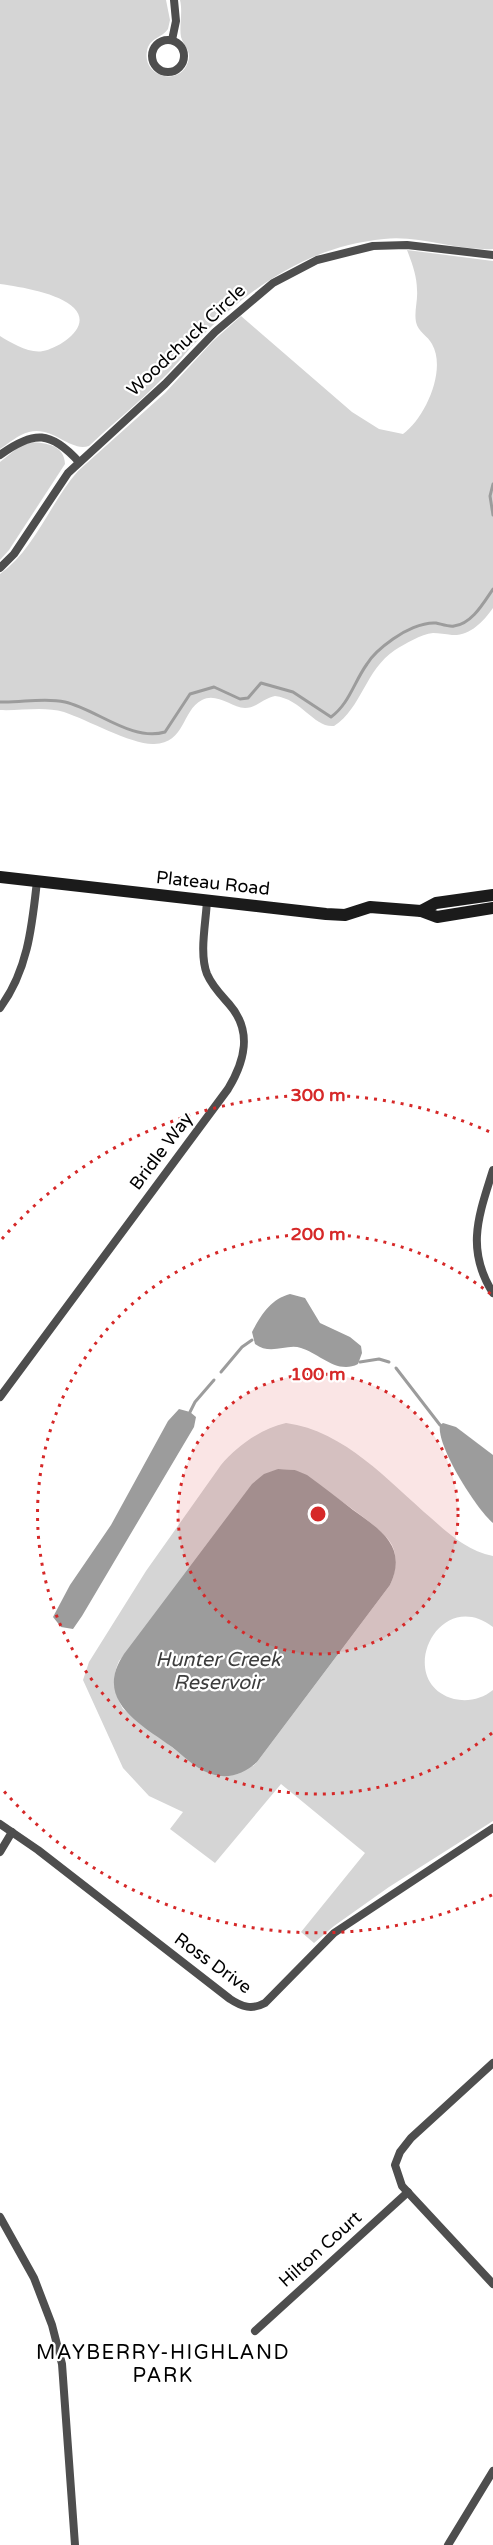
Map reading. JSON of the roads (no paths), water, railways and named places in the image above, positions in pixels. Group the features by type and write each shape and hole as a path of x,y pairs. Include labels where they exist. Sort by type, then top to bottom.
{"street":[{"path":"172,40 176,21 174,0"},
{"name":"Woodchuck Circle","path":"0,567 14,554 61,481 165,384 203,343 273,283 303,266 345,251 382,245 406,245 493,255"},
{"path":"0,455 20,441 36,436 55,440 80,462"},
{"name":"Plateau Road","path":"0,877 326,914 345,915 370,907 421,911 437,917 493,908"},
{"path":"0,1008 12,989 23,964 38,881"},
{"name":"Plateau Road","path":"421,911 436,903 493,895"},
{"name":"Bridle Way","path":"0,1397 228,1089 241,1065 245,1044 241,1022 206,973 204,950 207,900"},
{"path":"493,1170 476,1233 480,1268 493,1293"},
{"name":"Ross Drive","path":"0,1824 237,2004 252,2008 265,2003 273,1996 310,1954 333,1933 493,1828"},
{"path":"0,1852 12,1832"},
{"path":"493,2063 411,2138 400,2152 395,2165 399,2180 408,2192 493,2284"},
{"name":"Hilton Court","path":"255,2331 408,2192"},
{"path":"0,2217 34,2278 52,2325 62,2364 75,2545"},
{"path":"448,2545 493,2471"}],"water":[{"path":"290,1294 305,1298 320,1323 350,1337 361,1346 362,1353 358,1364 343,1367 301,1348 267,1349 255,1344 252,1332 263,1314 277,1300"},
{"path":"179,1409 190,1412 196,1417 194,1427 82,1616 73,1629 61,1627 53,1617 70,1585 111,1525 168,1421"},
{"path":"443,1423 456,1427 493,1455 493,1523 468,1492 451,1462 440,1435 440,1425"},
{"name":"Hunter Creek Reservoir","path":"278,1469 295,1470 307,1475 382,1532 394,1550 395,1572 390,1585 257,1762 238,1774 215,1775 192,1764 124,1709 117,1698 114,1685 116,1670 124,1654 252,1484 264,1474"}],"waterway":[{"path":"493,484 490,496 493,515"},
{"path":"0,702 49,700 65,702 127,729 152,734 165,732 190,694 214,687 240,699 248,698 261,683 293,692 331,717 347,699 369,660 386,644 408,630 425,624 436,623 452,626 466,621 477,612 493,589"},
{"path":"221,1372 242,1347 252,1340"},
{"path":"360,1362 379,1359 389,1362"},
{"path":"396,1368 440,1425"},
{"path":"190,1412 195,1402 214,1380"}],"district":[{"name":"MAYBERRY-HIGHLAND PARK","path":"163,2364"}]}
